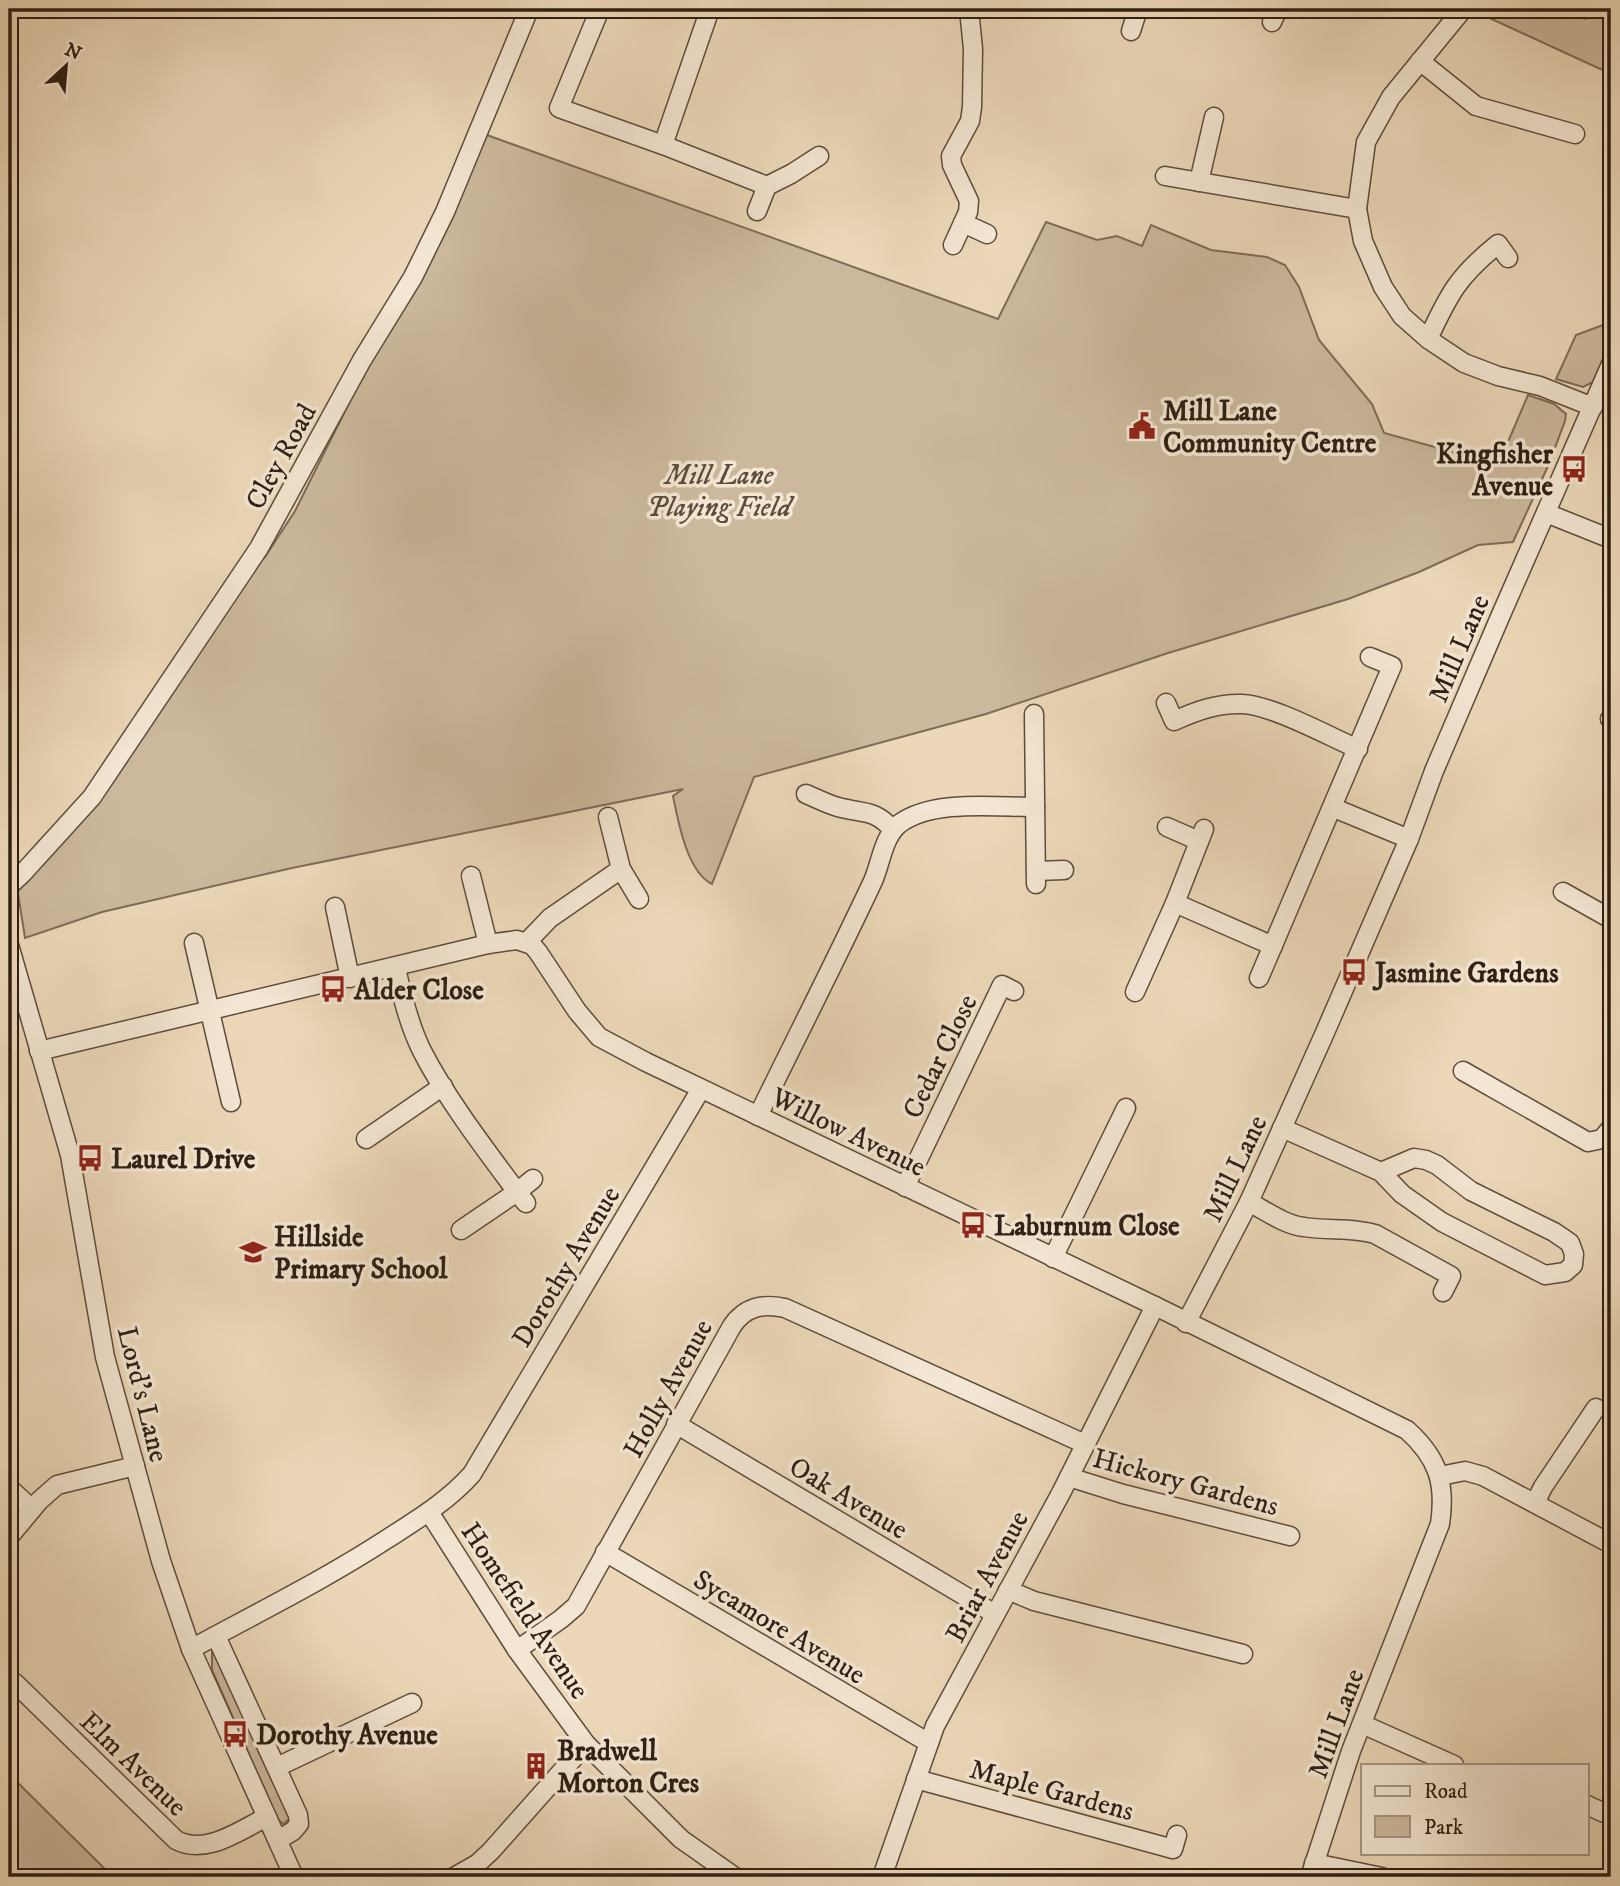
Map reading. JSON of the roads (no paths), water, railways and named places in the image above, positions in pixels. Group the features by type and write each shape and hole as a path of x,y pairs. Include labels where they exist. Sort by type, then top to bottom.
{"street":[{"name":"Cley Road","path":"9,886 92,797 259,548 362,360 413,277 445,212 529,9"},
{"path":"600,9 558,108 718,164 767,186"},
{"path":"663,145 710,9"},
{"path":"953,245 968,212 969,201 951,165 951,156 970,121 972,107 973,49 969,9"},
{"path":"1131,31 1139,9"},
{"path":"1463,9 1391,97 1366,142 1357,209 1363,241 1383,287 1402,316 1428,340 1464,363 1498,376 1539,386 1593,407"},
{"path":"1420,61 1476,106 1575,134"},
{"path":"1199,182 1214,117"},
{"path":"757,211 767,186 818,156"},
{"path":"1165,176 1357,209"},
{"path":"963,223 987,234"},
{"path":"1428,340 1448,294 1472,265 1498,244"},
{"name":"Mill Lane","path":"1312,1870 1362,1724 1440,1524 1443,1494 1440,1476 1431,1457 1407,1430 1186,1323 1249,1202 1282,1128 1409,839 1434,771 1611,364"},
{"path":"1546,513 1611,539"},
{"path":"1259,978 1334,808 1392,666 1370,657"},
{"path":"1166,703 1171,727 1193,713 1225,705 1257,706 1358,750"},
{"path":"1034,714 1036,877 1064,870"},
{"path":"806,794 837,807 868,811 885,821 893,830"},
{"path":"758,1116 874,878 893,830 911,817 948,807 1035,807"},
{"path":"1334,808 1409,839"},
{"path":"608,817 621,869 639,898"},
{"path":"1137,989 1202,835 1167,827"},
{"path":"39,1051 488,944 517,940 527,942 550,918 621,869"},
{"path":"471,876 488,944"},
{"path":"1563,892 1611,919"},
{"path":"1175,902 1273,946"},
{"path":"335,907 350,978"},
{"name":"Willow Avenue","path":"527,942 538,951 577,1011 599,1037 1186,1323"},
{"path":"194,943 231,1102"},
{"name":"Lord's Lane","path":"9,945 70,1154 105,1357 161,1561 191,1649 294,1877"},
{"path":"396,968 410,1022 422,1051 443,1086 522,1197"},
{"name":"Cedar Close","path":"905,1187 1002,985"},
{"path":"1463,1071 1588,1142 1602,1139 1611,1129"},
{"path":"366,1139 443,1086"},
{"name":"Dorothy Avenue","path":"191,1649 343,1568 429,1512 462,1485 472,1474 701,1089"},
{"path":"1053,1258 1126,1107"},
{"path":"1282,1128 1381,1172 1402,1194 1442,1222 1545,1275 1565,1272 1573,1265 1574,1254 1570,1244 1554,1231 1471,1191 1437,1165 1414,1158 1381,1172"},
{"path":"461,1230 522,1197 533,1179"},
{"path":"1249,1202 1291,1224 1362,1230 1375,1234 1451,1276 1443,1292"},
{"name":"Holly Avenue","path":"517,1650 576,1606 736,1320 751,1308 772,1305 785,1308 1085,1444"},
{"name":"Briar Avenue","path":"882,1877 935,1726 1069,1477 1155,1306"},
{"path":"1535,1503 1597,1408"},
{"name":"Oak Avenue","path":"676,1424 995,1614"},
{"path":"9,1537 57,1485 135,1466"},
{"path":"1440,1476 1465,1471 1479,1474 1611,1544"},
{"name":"Hickory Gardens","path":"1069,1477 1123,1494 1290,1536"},
{"path":"9,1488 32,1509"},
{"name":"Homefield Avenue","path":"429,1512 517,1650 586,1744 681,1839 735,1877"},
{"name":"Sycamore Avenue","path":"605,1552 929,1743"},
{"path":"1008,1591 1034,1601 1243,1654"},
{"path":"216,1636 298,1815 299,1824 278,1840"},
{"name":"Elm Avenue","path":"15,1683 170,1835 183,1844 200,1847 208,1845 267,1817"},
{"path":"276,1767 412,1703"},
{"path":"1362,1724 1452,1764"},
{"path":"454,1877 481,1871 514,1826 586,1744"},
{"name":"Maple Gardens","path":"916,1779 1173,1849"},
{"path":"1588,1805 1611,1816"},
{"path":"1312,1870 1382,1877"}],"place":[{"name":"Mill Lane Community Centre","path":"1142,426"},
{"name":"Kingfisher Avenue","path":"1574,469"},
{"name":"Jasmine Gardens","path":"1354,972"},
{"name":"Alder Close","path":"333,989"},
{"name":"Laurel Drive","path":"90,1158"},
{"name":"Laburnum Close","path":"973,1225"},
{"name":"Hillside Primary School","path":"253,1252"},
{"name":"Dorothy Avenue","path":"235,1734"},
{"name":"Bradwell Morton Cres","path":"536,1766"}],"park label":[{"name":"Mill Lane Playing Field","path":"719,490"}]}
